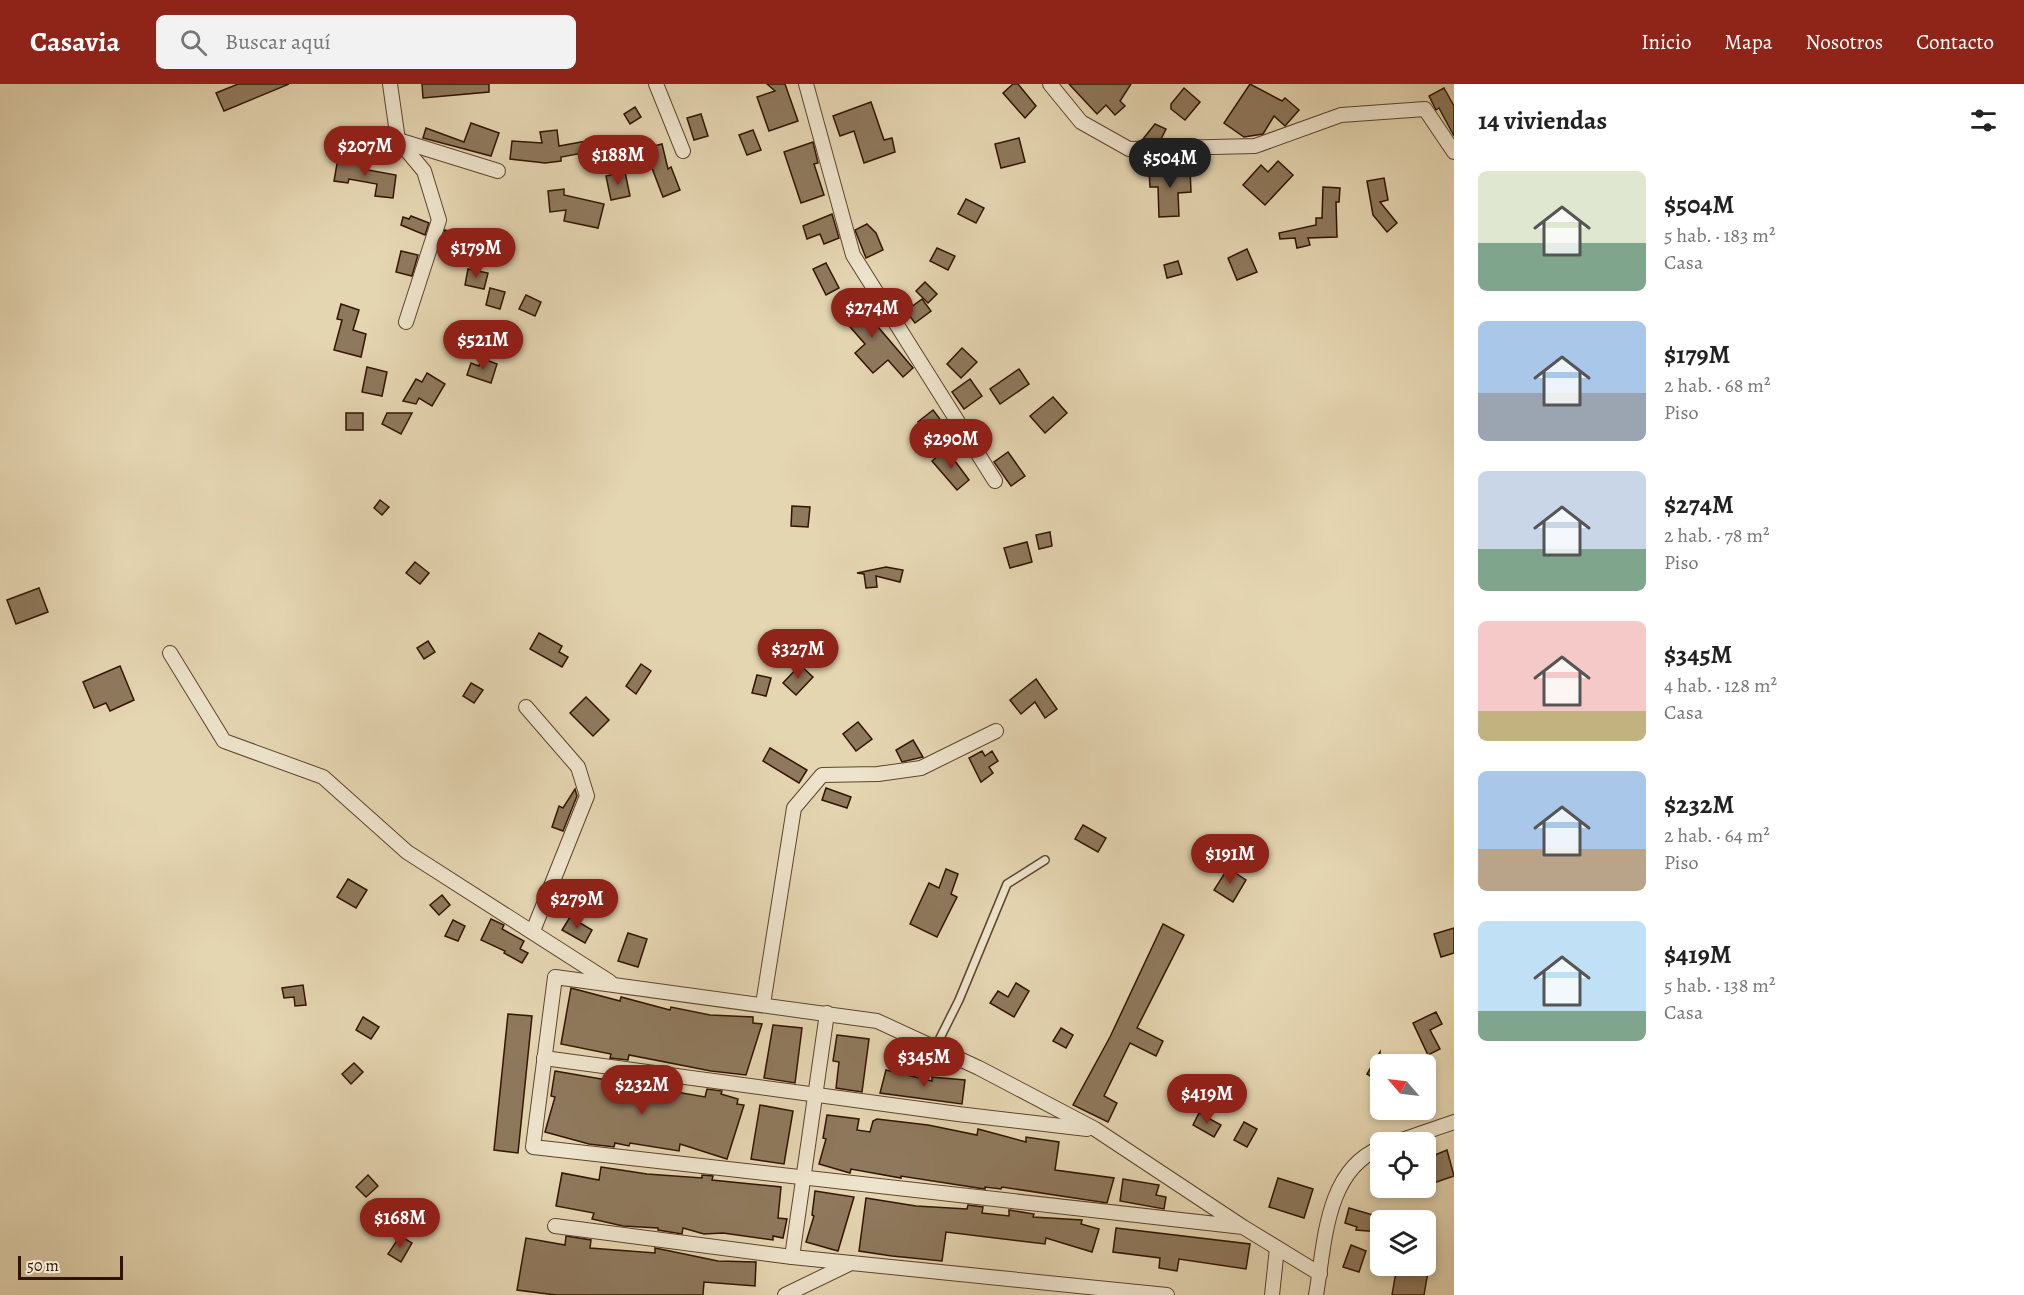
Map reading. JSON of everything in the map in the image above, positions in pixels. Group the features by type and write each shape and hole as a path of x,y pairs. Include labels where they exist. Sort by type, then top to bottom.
{"street":[{"path":"390,84 398,140 424,171 439,220 405,322"},
{"path":"656,84 683,151"},
{"path":"806,84 853,255 995,481"},
{"path":"1050,84 1081,122 1130,149 1256,146 1341,115 1425,109 1454,152"},
{"path":"398,140 498,171"},
{"path":"170,653 224,741 323,777 407,852 612,983"},
{"path":"526,707 578,766 587,796 532,931"},
{"path":"763,1004 794,808 805,791 822,775 878,774 921,768 996,731"},
{"path":"1244,1227 533,1147 555,977 877,1021 1095,1130 1320,1274"},
{"path":"792,1257 827,1013"},
{"path":"544,1058 958,1114 1095,1130"},
{"path":"1425,1132 1454,1122"},
{"path":"1316,1295 1329,1221 1339,1184 1363,1155 1370,1152"},
{"path":"555,1226 792,1257 1167,1295"},
{"path":"1272,1295 1277,1248"},
{"path":"785,1295 853,1262"}],"lane":[{"path":"935,1048 959,1000 1007,885 1045,860"}],"building":[{"path":"238,84 289,84 224,111 216,93"},
{"path":"422,84 489,84 489,92 423,98"},
{"path":"767,84 785,84 798,121 769,131 757,97 775,91"},
{"path":"1013,84 1018,84 1036,106 1025,118 1003,93"},
{"path":"1069,84 1131,84 1120,101 1125,106 1115,115 1106,105 1097,114"},
{"path":"1250,84 1282,101 1285,98 1299,110 1285,126 1274,116 1263,134 1244,137 1224,123"},
{"path":"1184,88 1200,102 1185,120 1171,109 1171,104"},
{"path":"1444,88 1454,106 1454,136 1439,108 1436,110 1429,96"},
{"path":"871,102 884,140 892,138 895,152 864,163 854,131 840,136 833,116"},
{"path":"635,107 641,117 630,124 624,114"},
{"path":"701,114 708,136 694,140 687,118"},
{"path":"471,123 499,133 491,156 423,138 426,128 464,142"},
{"path":"1155,124 1166,129 1161,139 1143,139"},
{"path":"557,130 559,146 597,139 599,150 561,157 561,161 545,163 510,159 512,141 542,143 540,132"},
{"path":"753,130 761,150 747,155 739,135"},
{"path":"1019,138 1025,162 1001,168 995,144"},
{"path":"813,142 818,163 814,164 824,195 801,203 784,152"},
{"path":"662,144 668,169 671,167 680,190 663,197 650,163 643,165 639,150"},
{"path":"338,158 369,163 368,170 396,175 393,198 375,196 377,184 349,179 348,183 334,181"},
{"path":"1278,161 1293,175 1265,205 1243,185 1261,165 1268,172"},
{"path":"1190,169 1191,192 1178,193 1179,216 1159,217 1158,187 1150,187 1149,170"},
{"path":"625,172 630,196 611,200 606,176"},
{"path":"1384,178 1388,200 1380,202 1397,223 1387,232 1373,215 1367,181"},
{"path":"1323,187 1340,188 1339,202 1336,202 1337,237 1308,238 1310,245 1297,248 1295,238 1280,239 1279,233 1316,225 1316,218 1322,218"},
{"path":"564,189 564,195 604,204 598,228 564,221 566,210 550,212 548,191"},
{"path":"966,199 984,208 976,223 958,214"},
{"path":"832,214 839,238 824,244 820,234 807,239 803,226"},
{"path":"411,216 429,223 425,235 401,225 403,217 409,219"},
{"path":"867,224 876,233 883,250 866,258 855,230"},
{"path":"445,230 467,236 463,248 441,242"},
{"path":"937,248 955,256 948,270 930,261"},
{"path":"1247,249 1257,272 1237,280 1228,258"},
{"path":"401,251 418,255 412,276 396,272"},
{"path":"1178,261 1182,274 1167,278 1164,265"},
{"path":"826,263 839,288 826,295 813,269"},
{"path":"468,269 488,273 484,289 465,285"},
{"path":"925,282 937,294 928,303 916,291"},
{"path":"490,288 505,292 500,309 486,305"},
{"path":"526,295 541,302 535,316 519,309"},
{"path":"857,296 869,312 867,314 913,368 903,377 888,360 873,373 855,353 865,344 837,312"},
{"path":"922,299 931,311 915,323 906,311"},
{"path":"341,304 359,310 353,330 366,334 361,357 334,350 342,320 337,319"},
{"path":"962,348 977,362 961,378 947,364"},
{"path":"481,358 497,364 491,383 467,375 471,363 479,366"},
{"path":"367,367 387,372 382,396 362,392"},
{"path":"1019,369 1029,384 1000,404 990,389"},
{"path":"427,373 445,384 432,406 419,398 416,404 403,401 416,379 422,382"},
{"path":"970,379 982,396 964,409 952,392"},
{"path":"1053,397 1067,413 1045,433 1030,416"},
{"path":"933,410 946,427 931,439 918,422"},
{"path":"346,413 363,413 363,430 346,430"},
{"path":"387,413 412,413 401,434 382,424"},
{"path":"946,449 969,480 957,490 932,461"},
{"path":"1008,452 1025,476 1011,486 994,462"},
{"path":"380,500 389,507 382,515 374,508"},
{"path":"792,506 810,507 808,527 791,526"},
{"path":"1050,532 1052,546 1039,549 1036,535"},
{"path":"1027,542 1032,562 1010,568 1004,548"},
{"path":"415,562 429,573 420,584 406,573"},
{"path":"886,567 903,570 900,582 876,576 877,587 866,588 864,574 857,573"},
{"path":"39,588 48,612 16,624 7,600"},
{"path":"539,633 562,646 559,652 568,657 562,667 530,649"},
{"path":"428,641 435,652 424,659 417,648"},
{"path":"641,664 651,671 636,694 626,686"},
{"path":"800,665 813,677 796,695 783,683"},
{"path":"120,666 134,700 110,711 106,703 94,708 83,682"},
{"path":"757,675 771,678 766,696 752,693"},
{"path":"1036,679 1057,709 1045,718 1035,702 1021,714 1010,700"},
{"path":"471,683 483,690 474,703 463,696"},
{"path":"586,697 609,720 593,736 570,713"},
{"path":"858,722 872,739 856,751 843,734"},
{"path":"913,740 923,757 902,762 896,750"},
{"path":"770,748 807,770 799,783 763,761"},
{"path":"982,751 985,756 992,751 998,761 989,767 993,773 981,782 969,758"},
{"path":"826,788 851,797 847,808 822,800"},
{"path":"575,789 577,796 563,831 552,827 559,806 563,808"},
{"path":"1083,825 1106,838 1098,852 1075,839"},
{"path":"1228,868 1246,880 1233,902 1214,890"},
{"path":"946,869 958,874 951,894 957,897 937,937 910,924 929,883 939,888"},
{"path":"348,879 367,890 356,908 337,897"},
{"path":"442,895 450,905 439,915 430,905"},
{"path":"570,917 592,930 585,943 562,930"},
{"path":"491,919 504,925 502,929 524,941 520,949 528,953 522,963 504,953 505,951 481,940"},
{"path":"453,920 465,926 458,941 445,936"},
{"path":"1163,924 1184,935 1137,1028 1163,1041 1156,1056 1130,1043 1104,1096 1117,1103 1108,1122 1073,1105 1110,1037"},
{"path":"1454,928 1454,953 1441,957 1434,934"},
{"path":"628,933 647,939 638,967 618,961"},
{"path":"1016,983 1029,991 1014,1017 990,1003 998,991 1008,997"},
{"path":"303,985 306,1005 295,1006 294,997 284,998 282,988"},
{"path":"571,988 620,1001 621,997 670,1010 671,1007 710,1015 753,1017 753,1023 762,1024 746,1075 711,1071 629,1055 628,1060 610,1058 611,1054 561,1044"},
{"path":"1436,1012 1442,1024 1430,1030 1440,1049 1428,1054 1413,1023"},
{"path":"508,1014 532,1016 518,1153 494,1150"},
{"path":"363,1017 379,1027 371,1039 356,1030"},
{"path":"773,1025 802,1028 795,1083 764,1078"},
{"path":"1061,1028 1073,1035 1066,1048 1053,1041"},
{"path":"837,1035 869,1039 862,1092 836,1088 839,1062 833,1061"},
{"path":"354,1063 363,1072 351,1084 342,1074"},
{"path":"886,1070 932,1081 932,1077 965,1080 962,1104 880,1093"},
{"path":"555,1071 705,1097 707,1089 722,1091 721,1094 738,1099 737,1104 744,1105 727,1159 680,1144 679,1151 630,1143 629,1146 615,1143 614,1147 589,1144 545,1132 555,1097 551,1096"},
{"path":"760,1105 793,1111 784,1164 751,1159"},
{"path":"1199,1113 1221,1125 1214,1137 1193,1125"},
{"path":"827,1115 859,1119 857,1130 870,1132 873,1121 877,1119 928,1125 977,1135 978,1129 1026,1142 1026,1137 1059,1142 1055,1170 1114,1178 1107,1203 1002,1187 1001,1189 985,1187 985,1189 901,1176 901,1178 851,1169 850,1173 819,1164 826,1139 823,1138"},
{"path":"1244,1122 1257,1129 1247,1147 1234,1140"},
{"path":"1447,1150 1454,1176 1436,1182 1436,1154"},
{"path":"601,1167 647,1174 702,1178 702,1175 713,1176 712,1180 781,1187 778,1218 787,1219 783,1238 773,1236 773,1240 723,1233 704,1234 683,1228 682,1234 658,1230 658,1228 623,1226 592,1219 594,1213 556,1206 562,1173 599,1180"},
{"path":"368,1175 378,1186 366,1197 356,1187"},
{"path":"1278,1178 1313,1189 1304,1218 1269,1207"},
{"path":"1123,1179 1159,1185 1156,1195 1166,1197 1164,1209 1120,1201"},
{"path":"815,1191 854,1197 838,1251 806,1242 814,1216 812,1215"},
{"path":"866,1198 916,1206 967,1209 968,1205 983,1207 982,1213 1009,1216 1009,1210 1034,1214 1033,1217 1082,1220 1081,1224 1099,1229 1092,1252 1046,1238 1045,1244 946,1232 942,1261 892,1256 859,1251"},
{"path":"1349,1208 1370,1214 1370,1231 1356,1230 1357,1227 1345,1223"},
{"path":"1116,1228 1250,1244 1246,1269 1179,1259 1177,1271 1159,1268 1160,1258 1113,1252"},
{"path":"400,1236 412,1243 401,1262 388,1254"},
{"path":"566,1236 591,1240 590,1248 655,1253 655,1248 718,1261 756,1262 755,1286 704,1282 703,1295 556,1295 517,1290 526,1238 565,1245"},
{"path":"1351,1245 1366,1251 1359,1272 1343,1267"},
{"path":"1395,1276 1427,1276 1424,1295 1392,1295"}]}
